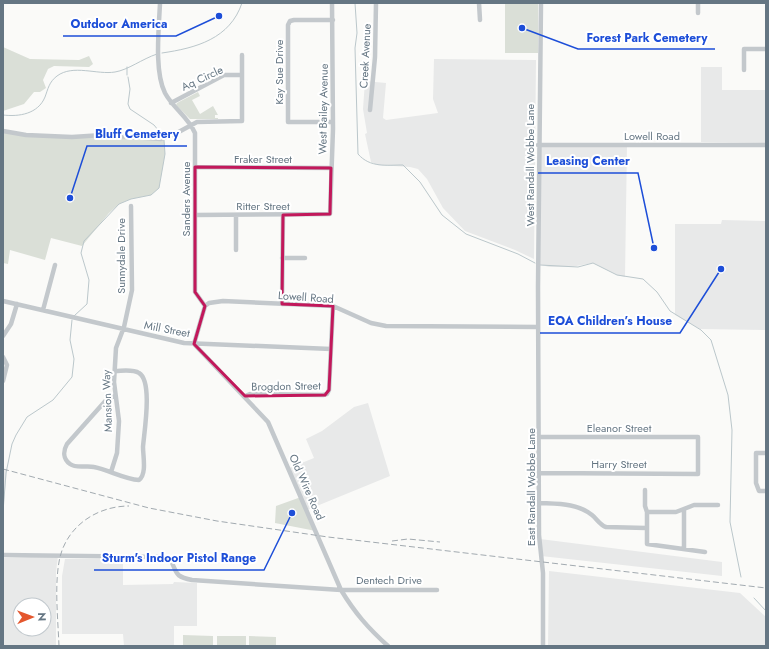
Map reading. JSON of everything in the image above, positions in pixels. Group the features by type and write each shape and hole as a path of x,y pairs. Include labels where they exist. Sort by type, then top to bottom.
{"street":[{"path":"160,3 160,78 164,91 171,103 192,125"},
{"name":"West Bailey Avenue","path":"330,214 333,122 332,3"},
{"name":"Creek Avenue","path":"370,110 375,57 376,3"},
{"path":"479,3 480,20"},
{"name":"West Randall Wobbe Lane","path":"538,327 538,145 541,3"},
{"path":"698,3 698,13"},
{"name":"Kay Sue Drive","path":"333,20 294,20 290,21 288,25 288,122 333,122"},
{"path":"744,70 744,49 766,49"},
{"path":"3,131 26,135 72,137 103,135 161,139 175,134 197,122 242,121 242,55"},
{"name":"Aq Circle","path":"171,103 224,75 242,75"},
{"name":"Sanders Avenue","path":"192,125 196,138 194,292 205,306"},
{"name":"Lowell Road","path":"538,145 766,145"},
{"name":"Fraker Street","path":"195,167 331,168"},
{"name":"Sunnydale Drive","path":"123,330 132,290 130,206"},
{"name":"Ritter Street","path":"195,215 283,216 330,214"},
{"path":"236,215 236,250"},
{"path":"282,304 283,216"},
{"path":"282,258 306,258"},
{"path":"43,310 55,265"},
{"name":"Mill Street","path":"3,301 184,343 331,349"},
{"name":"Lowell Road","path":"205,306 210,303 223,301 333,306 371,323 386,326 538,327"},
{"path":"3,336 11,324 17,304"},
{"path":"194,344 205,306"},
{"path":"331,349 333,306"},
{"name":"East Randall Wobbe Lane","path":"538,327 540,437 539,535 543,573 543,646"},
{"name":"Mansion Way","path":"111,472 118,448 119,421 115,396 114,371 117,343 123,330"},
{"name":"Old Wire Road","path":"194,344 245,396 268,422 341,590 353,610 368,629 388,646"},
{"name":"Brogdon Street","path":"245,396 250,394 327,394 329,390 331,349"},
{"path":"3,357 7,365 3,381"},
{"path":"114,371 134,371 143,376 147,400 147,416 143,449 143,475 141,479 137,480 96,467 72,465 65,457 64,450 67,444 108,398 115,396"},
{"name":"Eleanor Street","path":"540,437 698,437 698,474"},
{"path":"766,453 756,453 756,482 758,491 766,491"},
{"name":"Harry Street","path":"540,473 698,474"},
{"path":"645,490 648,545 705,552"},
{"path":"539,503 567,505 582,509 606,527 646,528"},
{"path":"647,512 676,512 694,505 718,505"},
{"path":"684,509 684,549"},
{"name":"Dentech Drive","path":"3,555 164,557 170,559 176,574 183,578 341,590 437,590"}],"highlighted area":[{"path":"195,167 331,168 330,214 283,215 282,304 333,306 329,390 325,395 245,396 194,344 205,306 195,292"}],"shaded area":[{"path":"505,3 538,3 538,53 505,53"},
{"path":"3,47 30,59 79,60 89,56 93,64 89,67 54,66 48,69 43,80 46,88 40,92 34,92 24,104 3,111"},
{"path":"434,59 536,60 534,259 465,231 443,208 427,179 418,169 410,167 377,165 371,162 365,134 367,133 363,109 365,81 386,83 383,118 386,120 438,113 433,99"},
{"path":"701,67 722,67 722,90 766,90 766,143 701,142"},
{"path":"198,92 200,96 192,100 200,114 213,106 218,115 215,115 215,118 218,119 190,119 176,105 177,103"},
{"path":"3,131 16,135 164,138 165,154 159,188 151,195 131,199 119,204 109,213 82,246 51,238 45,260 10,250 8,264 3,263"},
{"path":"538,145 627,145 625,277 617,275 593,263 571,267 549,267 538,264"},
{"path":"722,220 766,221 766,330 700,329 675,315 675,224 721,224"},
{"path":"368,403 390,476 307,510 289,468 314,458 306,439 322,431 354,407"},
{"path":"3,469 7,470 3,512"},
{"path":"301,497 316,531 275,523 276,506"},
{"path":"540,539 722,562 722,576 541,556"},
{"path":"58,556 56,572 56,646 3,646 3,558"},
{"path":"65,559 123,559 123,585 173,584 174,582 197,583 197,626 174,626 174,646 124,646 123,634 62,634 62,576"},
{"path":"549,571 740,593 766,617 766,646 548,646"},
{"path":"183,635 213,636 213,646 183,646"},
{"path":"217,636 246,636 246,646 217,646"},
{"path":"249,636 276,637 276,646 249,646"}],"waterway":[{"path":"162,53 187,48 210,40 229,25 237,15 242,3"},
{"path":"355,3 357,33 355,48 358,154 373,164 403,165 420,182 442,215 466,234 518,254 535,263"},
{"path":"3,115 21,115 33,111 42,103 52,81 63,73 78,70 108,73 120,71 157,54"},
{"path":"127,67 127,75"},
{"path":"128,77 130,89 128,104 130,109 154,125 163,136"},
{"path":"74,316 87,304 89,280 81,253 84,241 119,204 131,199 151,195 159,188 165,154 164,140"},
{"path":"540,265 578,267 593,263 617,275 643,279 657,292 670,311 701,330 711,340 728,395 732,430 730,522 741,577"},
{"path":"3,512 6,473 12,444 16,435 27,417 53,400 72,377 74,359 70,340 72,320"},
{"path":"754,598 766,611"}],"railway":[{"path":"3,469 149,508 217,521 328,537 766,588"},
{"path":"59,646 57,578 60,557 64,546 77,527 86,520 106,509 129,506"},
{"path":"392,541 408,539 440,542"}],"place":[{"name":"Outdoor America","path":"219,16"},
{"name":"Forest Park Cemetery","path":"522,28"},
{"name":"Bluff Cemetery","path":"70,198"},
{"name":"Leasing Center","path":"654,248"},
{"name":"EOA Children’s House","path":"721,269"},
{"name":"Sturm's Indoor Pistol Range","path":"292,513"}]}
